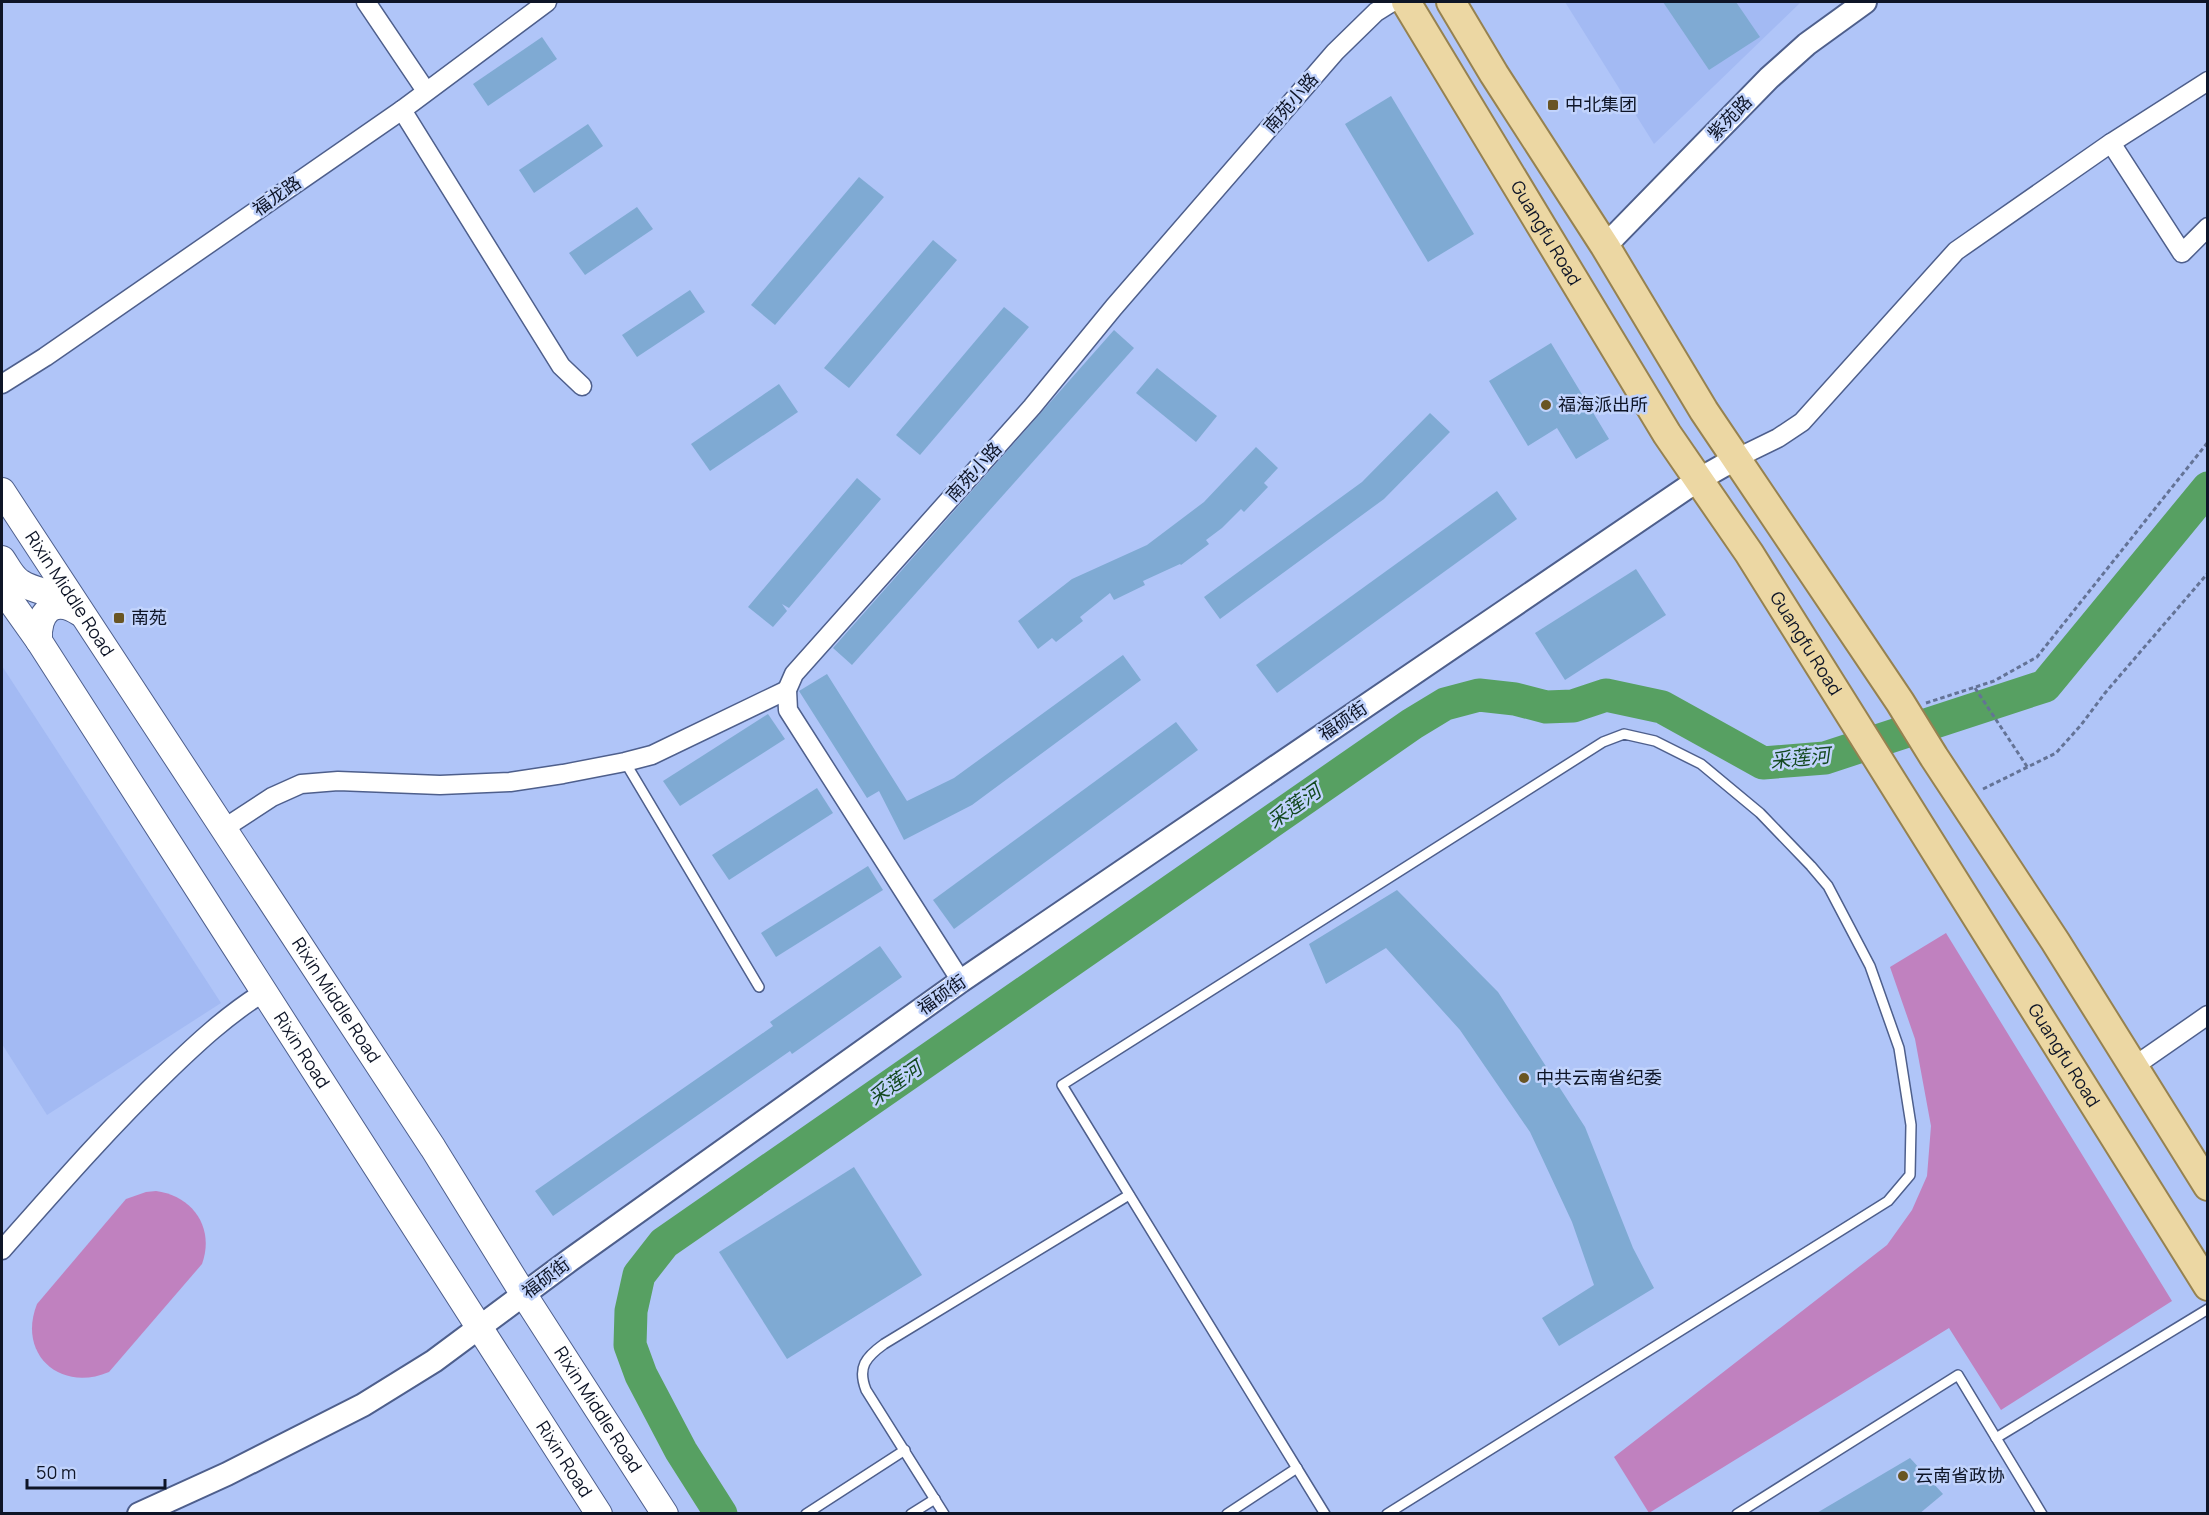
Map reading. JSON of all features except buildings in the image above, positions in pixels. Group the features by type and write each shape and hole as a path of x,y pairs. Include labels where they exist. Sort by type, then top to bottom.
{"main road":[{"name":"Guangfu Road","path":"1406,2 1655,414 1749,554 2208,1286"},
{"path":"1451,2 1494,74 1605,246 1704,411 1900,702 2055,941 2208,1186"},
{"name":"Rixin Middle Road","path":"2,491 433,1148 524,1295 665,1514"},
{"path":"2,559 18,581 30,587 52,592 71,602 83,615"},
{"name":"Rixin Road","path":"2,589 39,641 375,1161 599,1514"},
{"path":"39,641 39,622 49,610 62,606 69,607 83,615"}],"street":[{"path":"366,2 426,91"},
{"name":"福龙路","path":"2,384 45,357 402,110 547,2"},
{"name":"南苑小路","path":"788,690 794,674 1032,407 1114,307 1335,52 1376,12 1392,2"},
{"name":"紫苑路","path":"1605,246 1769,78 1807,44 1865,2"},
{"path":"1735,459 1778,438 1802,422 1956,251 2111,143 2208,81"},
{"path":"402,110 561,366 582,386"},
{"path":"2111,143 2182,253 2208,227"},
{"name":"福硕街","path":"139,1514 227,1474 363,1405 434,1361 579,1253 961,981 1698,480 1735,459"},
{"path":"223,829 272,797 301,784 338,781 440,785 510,782 626,762 652,755 788,690 788,710 796,725 961,981"},
{"path":"2,1250 124,1113 208,1032 236,1009 264,992"},
{"path":"2133,1067 2208,1015"}],"lane":[{"path":"1325,1514 1062,1085 1333,911 1603,742 1623,734 1655,741 1701,764 1760,813 1828,886 1870,966 1899,1048 1911,1125 1910,1175 1888,1201 1387,1514"},
{"path":"626,762 759,987"},
{"path":"944,1514 866,1390 863,1382 863,1368 868,1356 894,1337 1129,1195"},
{"path":"1996,1438 2208,1309"},
{"path":"1737,1514 1958,1375 2042,1514"},
{"path":"806,1514 904,1450"},
{"path":"1227,1514 1297,1468"},
{"path":"911,1514 934,1499"}],"path":[{"path":"1900,702 1924,703 1975,688 1994,681 2037,657 2208,442"},
{"path":"1962,799 2056,753 2208,573"},
{"path":"1975,688 2028,768"}],"shaded area":[{"path":"1565,2 1801,2 1654,144"},
{"path":"2,666 221,1003 47,1115 2,1044"},
{"path":"1946,933 2172,1301 2001,1410 1949,1328 1649,1513 1614,1457 1887,1245 1912,1210 1927,1176 1931,1126 1915,1039 1890,967"},
{"path":"156,1191 181,1199 198,1216 206,1238 202,1264 109,1372 91,1377 74,1377 59,1373 47,1365 38,1353 33,1339 32,1322 37,1304 126,1199"}],"waterway":[{"name":"采莲河","path":"721,1514 681,1451 641,1375 630,1345 631,1311 639,1275 664,1243 1412,724 1445,704 1479,695 1515,699 1546,707 1573,706 1606,695 1662,707 1763,763 1825,758 2045,686 2208,488"}],"place":[{"name":"中北集团","path":"1553,105"},
{"name":"福海派出所","path":"1546,405"},
{"name":"南苑","path":"119,618"},
{"name":"中共云南省纪委","path":"1524,1078"},
{"name":"云南省政协","path":"1903,1476"}]}
